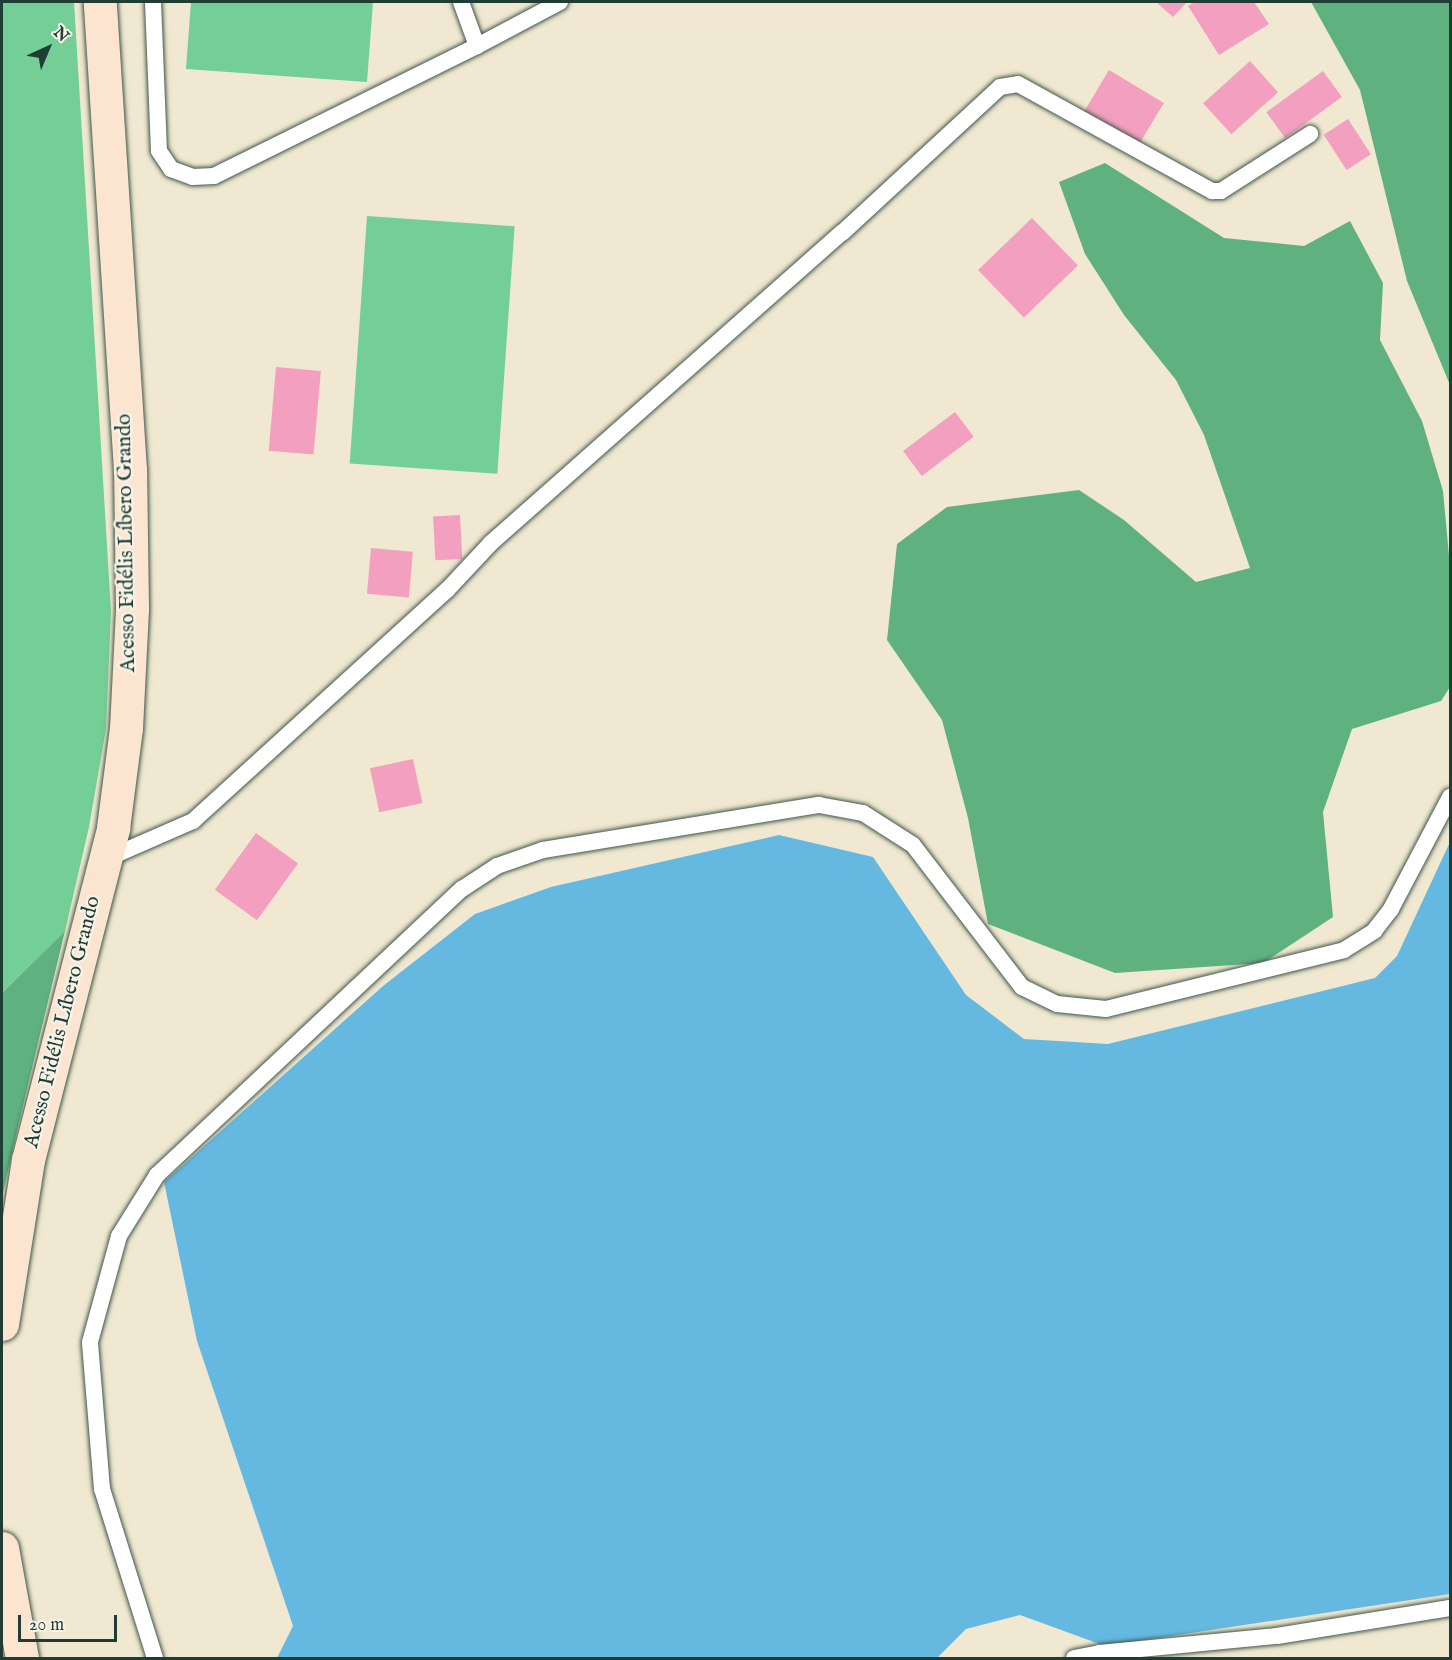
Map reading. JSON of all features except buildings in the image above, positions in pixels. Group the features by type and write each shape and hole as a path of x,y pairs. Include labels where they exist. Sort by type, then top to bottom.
{"street":[{"name":"Acesso Fidélis Líbero Grando","path":"2,1324 28,1160 113,828 126,728 132,608 130,470 100,2"},
{"path":"2,1548 22,1659"}],"lane":[{"path":"153,2 159,151 171,169 193,177 214,176 477,46 560,2"},
{"path":"461,2 477,46"},
{"path":"105,859 193,821 447,590 492,543 843,233 1000,87 1018,84 1212,191 1221,191 1310,134"},
{"path":"155,1659 102,1489 90,1342 119,1236 157,1175 462,889 497,866 543,850 819,806 863,813 913,845 1022,987 1057,1004 1106,1009 1344,950 1354,944 1374,931 1391,909 1450,797"},
{"path":"1074,1659 1099,1653 1277,1636 1450,1608"}],"green space":[{"path":"2,2 74,2 111,611 106,729 89,827 65,931 2,993"},
{"path":"191,2 373,2 367,82 186,69"},
{"path":"1311,2 1450,2 1450,385 1407,281 1360,90"},
{"path":"1105,163 1224,238 1304,246 1350,221 1383,283 1380,340 1422,421 1443,491 1450,566 1450,687 1441,701 1352,729 1323,812 1333,917 1263,963 1115,973 988,924 968,818 942,720 887,640 897,544 947,507 1079,490 1124,520 1196,582 1250,568 1204,435 1176,380 1124,315 1085,254 1059,182"},
{"path":"367,216 515,226 497,474 350,463"},
{"path":"65,931 18,1126 2,1197 2,993"}],"water":[{"path":"779,835 873,857 966,995 1024,1039 1108,1044 1375,978 1397,956 1450,842 1450,1594 1105,1646 1020,1615 966,1629 937,1658 277,1658 293,1626 197,1341 164,1182 383,986 475,914 551,887"}]}
